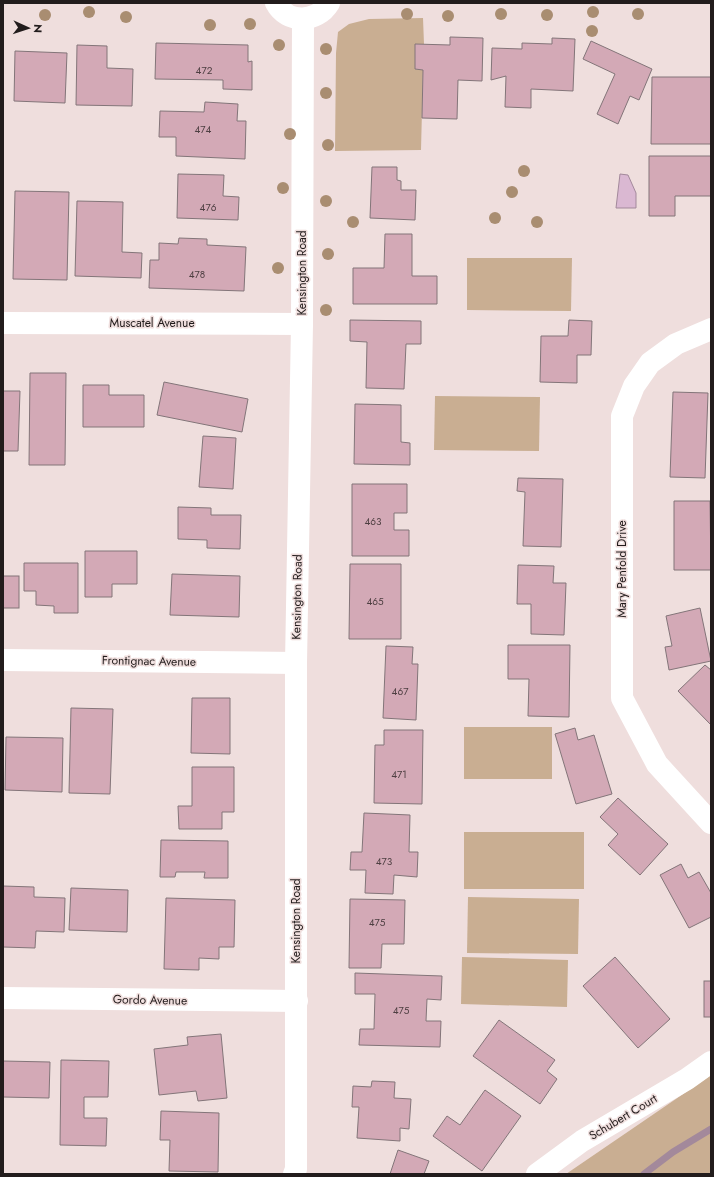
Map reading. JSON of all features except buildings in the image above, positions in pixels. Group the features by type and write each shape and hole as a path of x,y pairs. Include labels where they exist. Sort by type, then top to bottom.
{"street":[{"path":"276,3 285,14 293,18 303,19 320,13 329,3"},
{"name":"Kensington Road","path":"294,1174 296,1161 296,663 302,324 303,19"},
{"name":"Muscatel Avenue","path":"3,322 302,324"},
{"name":"Mary Penfold Drive","path":"711,329 676,344 650,363 634,386 622,416 622,698 657,764 711,823"},
{"name":"Frontignac Avenue","path":"3,660 296,663"},
{"name":"Gordo Avenue","path":"3,998 296,1001"},
{"name":"Schubert Court","path":"537,1174 582,1141 687,1079 711,1062"}],"shaded area":[{"path":"423,18 424,44 415,44 415,69 423,70 421,150 335,151 336,53 338,32 349,24 369,19"},
{"path":"620,174 628,175 636,193 636,208 616,208"},
{"path":"467,258 572,258 571,311 467,310"},
{"path":"435,396 540,397 539,451 434,450"},
{"path":"464,727 552,727 552,779 464,779"},
{"path":"464,832 584,832 584,889 464,889"},
{"path":"468,897 579,899 578,954 467,953"},
{"path":"462,957 568,960 567,1007 461,1004"},
{"path":"711,1075 711,1174 566,1174"}],"waterway":[{"path":"644,1174 673,1152 711,1129"}]}
